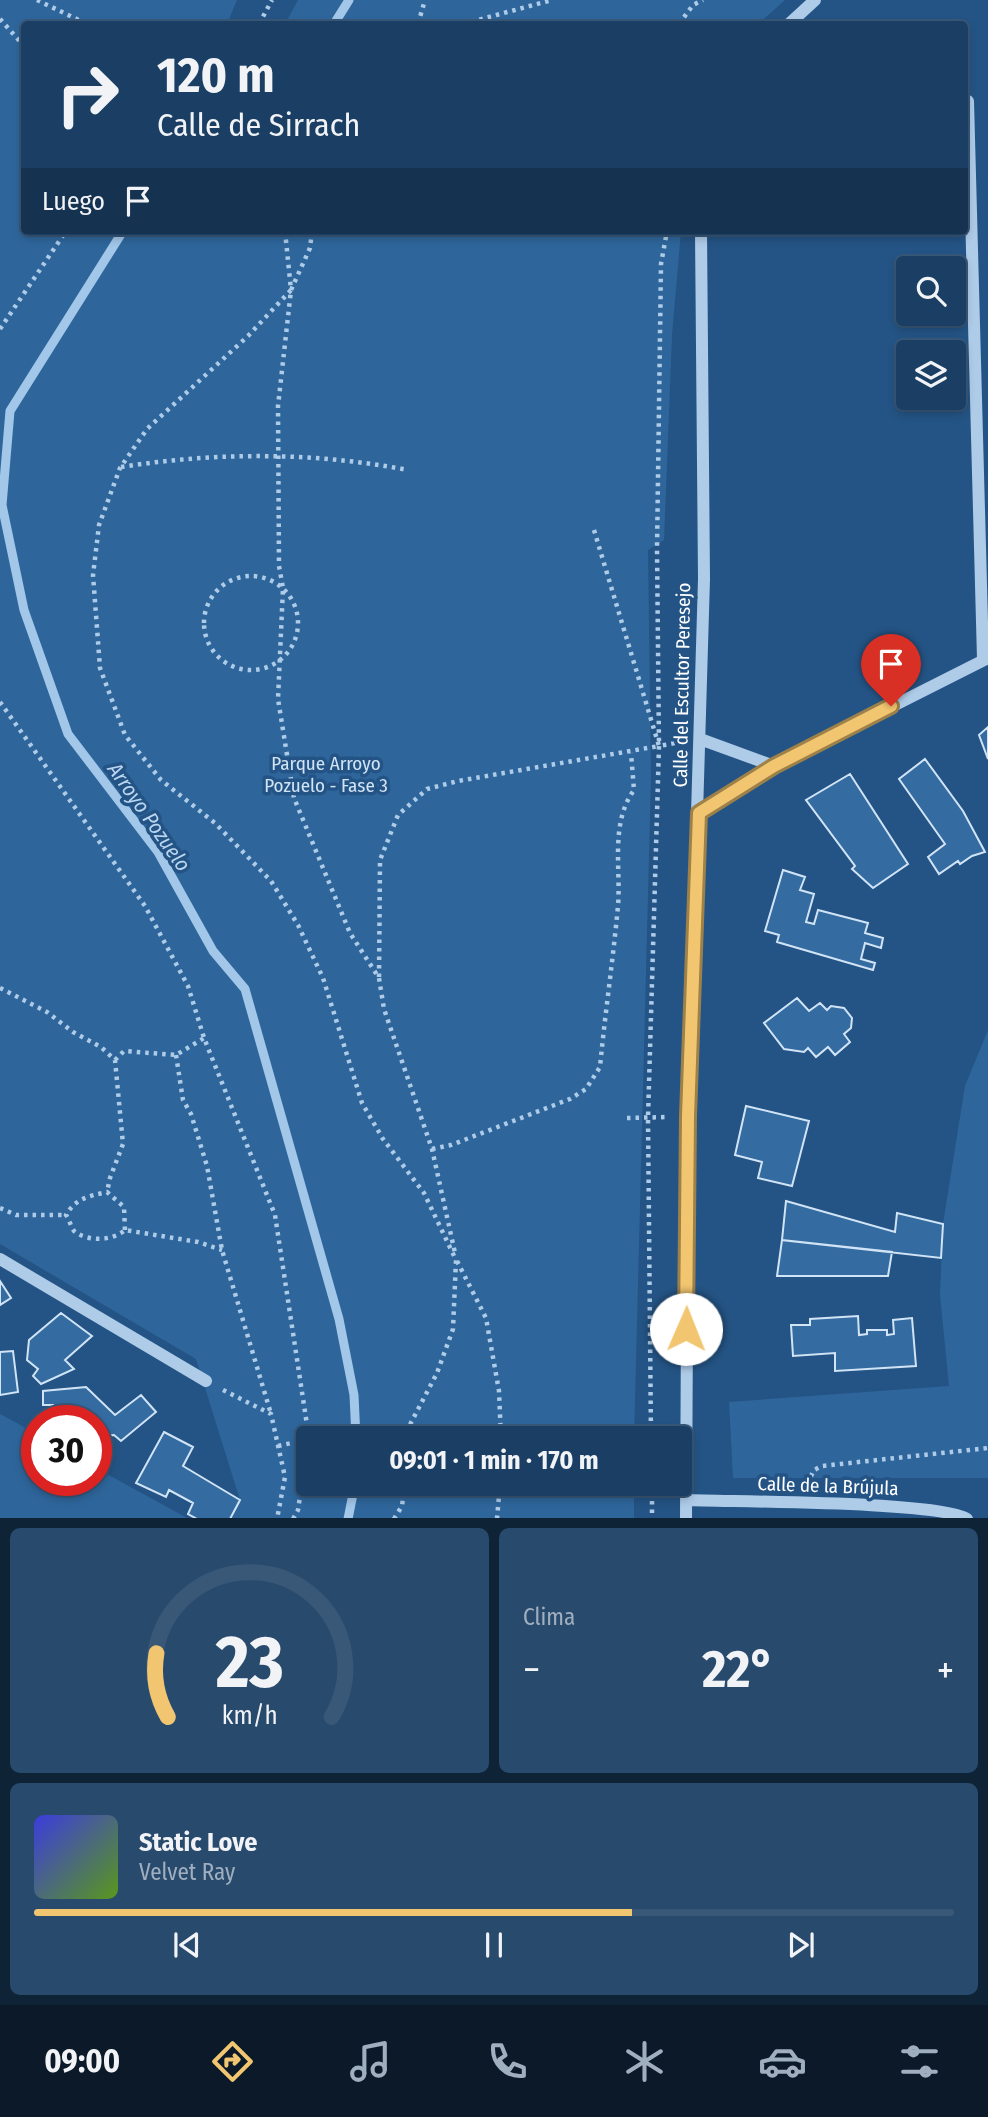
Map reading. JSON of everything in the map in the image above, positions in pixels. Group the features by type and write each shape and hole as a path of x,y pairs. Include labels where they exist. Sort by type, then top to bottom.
{"street":[{"path":"792,21 815,0"},
{"path":"699,813 774,766 986,658 968,101"},
{"name":"Calle del Escultor Peresejo","path":"686,1518 688,1116 704,579 701,235"},
{"path":"972,266 988,266"},
{"path":"700,739 774,766"},
{"path":"0,1259 206,1381"},
{"name":"Calle de la Brújula","path":"687,1500 893,1507 954,1512 967,1518"}],"path":[{"path":"37,0 81,21"},
{"path":"261,21 272,0"},
{"path":"419,21 425,0"},
{"path":"474,21 552,0"},
{"path":"681,21 692,5 703,0"},
{"path":"0,19 21,43"},
{"path":"0,329 63,235"},
{"path":"285,235 291,290 278,406 279,566 283,588 278,699 294,797 351,933 379,978"},
{"path":"312,235 310,248 291,290 248,336 147,429 120,468 99,525 93,575 100,668 125,736 161,780 215,823 271,881 298,925 323,978 362,1103 383,1139 424,1194 486,1318 499,1391 500,1426"},
{"path":"651,1426 648,1118 659,746 657,549 660,336 662,264 666,235"},
{"path":"120,468 154,462 278,454 365,462 408,470"},
{"path":"594,530 659,746"},
{"path":"250,576 267,578 283,588 292,599 299,625 296,639 280,661 264,669 246,671 229,666 215,655 206,639 204,621 207,604 218,589 233,579 250,576"},
{"path":"0,702 145,906 188,986 204,1038 275,1215 308,1426"},
{"path":"409,1426 437,1374 453,1329 456,1260 432,1149 384,1009 379,978 380,860 398,815 427,789 458,781 700,739"},
{"path":"432,1149 451,1145 570,1099 586,1089 600,1068 618,904 618,836 625,802 634,790 631,753"},
{"path":"0,988 47,1012 73,1032 101,1047 115,1060 123,1144 107,1192"},
{"path":"115,1060 124,1051 176,1055 204,1038"},
{"path":"176,1055 183,1100 191,1114 207,1166 222,1250 271,1414 285,1477 277,1518"},
{"path":"627,1118 688,1116"},
{"path":"66,1215 73,1204 85,1197 107,1192"},
{"path":"66,1215 73,1230 91,1239 120,1235 125,1230 124,1207 107,1192"},
{"path":"0,1209 16,1215 66,1215"},
{"path":"125,1230 198,1242 222,1250"},
{"path":"206,1381 271,1414"},
{"path":"278,1446 296,1442"},
{"path":"805,1486 814,1470 822,1466 988,1448"},
{"path":"293,1518 298,1510 300,1496"},
{"path":"394,1518 402,1506 403,1496"},
{"path":"497,1518 498,1496"},
{"path":"652,1496 652,1518"}],"green space":[{"name":"Parque Arroyo Pozuelo - Fase 3","path":"0,0 237,0 228,21 21,21 21,235 681,235 672,335 664,540 648,550 651,776 634,1426 296,1426 296,1496 634,1496 634,1518 230,1518 240,1500 196,1359 0,1244"},
{"path":"298,0 785,0 761,21 287,21"},
{"path":"988,1030 988,1478 733,1478 729,1402 949,1386 940,1295 943,1224 965,1086"},
{"path":"0,1414 21,1425 21,1496 112,1496 112,1477 187,1518 0,1518"}],"building":[{"path":"988,727 988,759 979,735"},
{"path":"925,759 963,811 985,852 960,864 958,861 939,874 928,857 945,844 899,779"},
{"path":"850,774 908,864 873,888 852,869 855,866 806,800"},
{"path":"783,870 805,877 800,890 814,894 806,922 814,924 818,910 868,923 865,933 883,938 881,948 865,943 861,959 875,963 873,970 777,942 779,935 765,931"},
{"path":"797,998 809,1011 820,1003 827,1010 831,1006 844,1008 852,1018 851,1028 844,1034 850,1042 835,1055 828,1047 816,1057 808,1048 804,1052 784,1049 764,1023"},
{"path":"746,1106 809,1121 792,1186 758,1178 762,1162 735,1155"},
{"path":"786,1201 895,1232 897,1213 943,1224 941,1258 782,1240"},
{"path":"782,1240 892,1252 888,1276 777,1276"},
{"path":"0,1281 11,1298 0,1305"},
{"path":"61,1313 92,1336 65,1360 74,1369 41,1384 33,1376 38,1369 27,1360 29,1340"},
{"path":"858,1316 859,1335 867,1334 867,1330 887,1330 887,1335 894,1334 893,1320 912,1318 916,1366 835,1371 835,1353 793,1356 791,1325 810,1325 810,1319"},
{"path":"13,1351 18,1392 0,1395 0,1352"},
{"path":"86,1387 105,1405 43,1405 43,1391"},
{"path":"141,1395 156,1412 121,1441 114,1435 112,1412 115,1415"},
{"path":"164,1432 193,1447 183,1466 240,1500 231,1518 195,1518 188,1514 193,1503 169,1490 166,1497 136,1483"}],"waterway":[{"name":"Arroyo Pozuelo","path":"336,21 349,0"},
{"name":"Arroyo Pozuelo","path":"120,235 10,411 2,505 24,610 68,734 158,852 213,951 245,989 339,1319 354,1395 355,1426"},
{"name":"Arroyo Pozuelo","path":"348,1518 353,1496"}],"route":[{"path":"686,1329 688,1116 699,813 774,766 891,706"}]}
